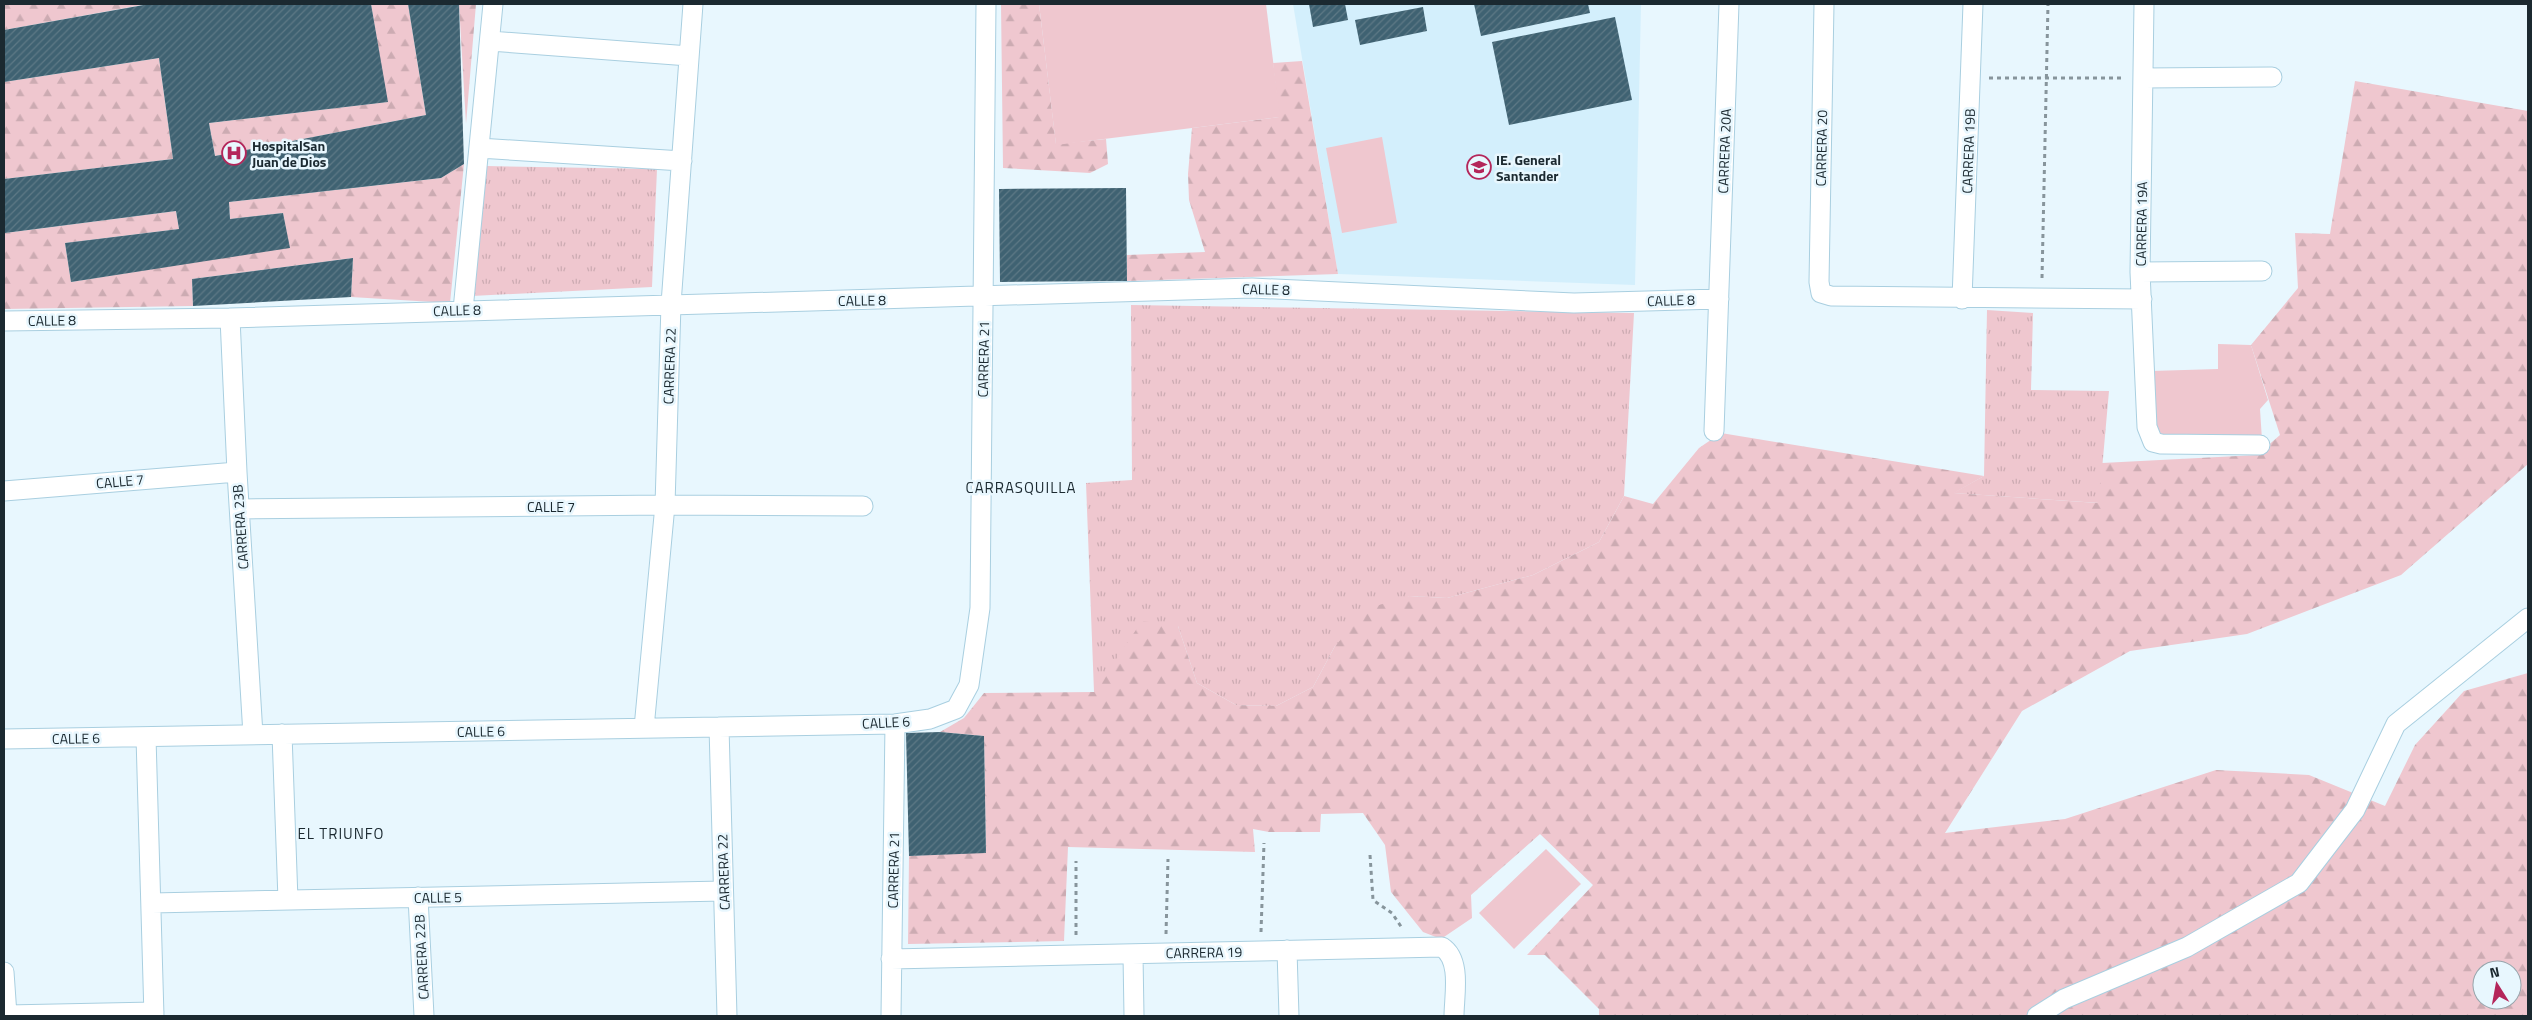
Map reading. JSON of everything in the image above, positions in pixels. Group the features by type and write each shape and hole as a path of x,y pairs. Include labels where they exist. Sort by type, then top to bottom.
{"street":[{"path":"462,310 493,4"},
{"name":"CARRERA 22","path":"644,728 665,505 671,304 693,4"},
{"name":"CARRERA 21","path":"956,709 969,684 980,608 986,4"},
{"name":"CARRERA 20A","path":"1714,431 1728,4"},
{"name":"CARRERA 20","path":"1824,4 1820,293 1831,296 1962,298"},
{"name":"CARRERA 19B","path":"1962,298 1973,4"},
{"name":"CARRERA 19A","path":"2144,4 2140,272 2147,427 2153,442 2161,444 2260,445"},
{"path":"490,40 689,56"},
{"path":"2143,78 2272,77"},
{"path":"479,148 682,161"},
{"path":"2140,272 2262,271"},
{"name":"CALLE 8","path":"4,320 230,318 1252,288 1574,303 1719,299"},
{"path":"1962,298 2142,299"},
{"name":"CARRERA 23B","path":"230,318 253,735"},
{"name":"CALLE 7","path":"4,491 237,472"},
{"name":"CALLE 7","path":"240,509 665,505 863,506"},
{"path":"2037,1016 2064,998 2127,970 2187,948 2299,883 2355,810 2396,724 2528,618"},
{"name":"CALLE 6","path":"4,739 895,724 930,719 956,709"},
{"name":"CARRERA 21","path":"891,1016 895,724"},
{"name":"CARRERA 22","path":"719,727 727,1016"},
{"path":"282,734 288,900"},
{"path":"4,972 7,1015 154,1014 146,737"},
{"name":"CALLE 5","path":"152,903 723,891"},
{"name":"CARRERA 22B","path":"418,897 424,1016"},
{"name":"CARRERA 19","path":"891,959 1442,948 1450,952 1454,961 1454,1016"},
{"path":"1287,950 1288,1016"},
{"path":"1133,955 1134,1016"}],"path":[{"path":"2042,298 2048,4"},
{"path":"1971,77 2046,79 2143,78"},
{"path":"1260,951 1264,843"},
{"path":"1370,856 1373,900 1392,913 1416,949"},
{"path":"1165,953 1168,859"},
{"path":"1076,861 1076,955"}],"shaded area":[{"name":"IE. General Santander","path":"1293,4 1641,4 1635,285 1338,274"}],"green space":[{"path":"4,4 141,4 142,5 4,30"},
{"path":"371,4 408,4 426,115 215,156 209,123 387,102"},
{"path":"459,4 476,4 466,124"},
{"path":"1001,4 1039,4 1056,144 1106,139 1108,164 1090,173 1003,168"},
{"path":"1039,4 1266,4 1280,117 1056,145"},
{"path":"159,58 173,159 4,179 4,82"},
{"path":"1302,61 1338,274 1127,281 1127,255 1205,252 1189,200 1188,174 1192,128 1279,117 1273,63"},
{"path":"2355,81 2528,111 2528,464 2401,575 2247,634 2130,651 2022,711 1945,833 2065,819 2216,770 2309,775 2385,806 2415,745 2464,691 2528,673 2528,1016 1599,1016 1599,1009 1545,955 1527,955 1593,885 1540,834 1471,895 1472,918 1441,939 1423,932 1391,892 1385,845 1363,813 1321,814 1320,832 1269,832 1253,829 1255,852 1068,847 1064,941 908,944 909,856 986,852 984,736 940,732 964,718 984,693 1094,692 1142,621 1178,626 1197,683 1236,705 1276,706 1313,687 1335,646 1369,608 1409,596 1447,598 1533,575 1599,542 1624,496 1653,504 1699,448 1721,433 1984,476 1954,493 2098,503 2102,463 2257,455 2280,435 2251,345 2298,288 2295,233 2330,234"},
{"path":"1382,137 1397,223 1342,233 1326,148"},
{"path":"464,164 450,303 351,297 353,258 192,279 193,306 4,309 4,221 5,233 176,211 179,229 65,243 71,282 289,247 283,213 230,219 229,202 441,178"},
{"path":"486,166 657,169 652,287 472,296"},
{"path":"1131,305 1634,313 1624,496 1599,542 1533,575 1447,598 1409,596 1335,646 1313,687 1276,706 1236,705 1197,683 1178,626 1094,692 1086,483 1132,480"},
{"path":"1987,310 2033,313 2031,390 2109,391 2099,503 1953,493 1984,476"},
{"path":"2218,344 2251,345 2268,400 2260,409 2262,440 2156,438 2151,371 2218,369"},
{"path":"1546,849 1581,884 1514,949 1479,913"}],"building":[{"path":"149,4 371,4 388,102 209,123 215,156 426,115 408,4 459,4 464,164 441,178 229,202 230,219 283,213 290,248 71,282 65,243 179,229 176,211 5,233 4,179 173,159 159,58 4,82 4,30"},
{"path":"1309,4 1345,4 1348,20 1313,27"},
{"path":"1474,4 1588,4 1590,13 1481,36"},
{"path":"1423,7 1427,31 1360,45 1355,20"},
{"path":"1615,17 1632,100 1509,125 1492,42"},
{"path":"1126,188 1127,281 1000,282 999,189"},
{"path":"353,258 351,297 193,306 192,279"},
{"path":"940,732 984,736 986,853 909,856 906,733"}],"place":[{"name":"HospitalSan Juan de Dios","path":"234,153"},
{"name":"IE. General Santander","path":"1479,167"}],"district":[{"name":"CARRASQUILLA","path":"1021,487"},
{"name":"EL TRIUNFO","path":"341,833"}]}
